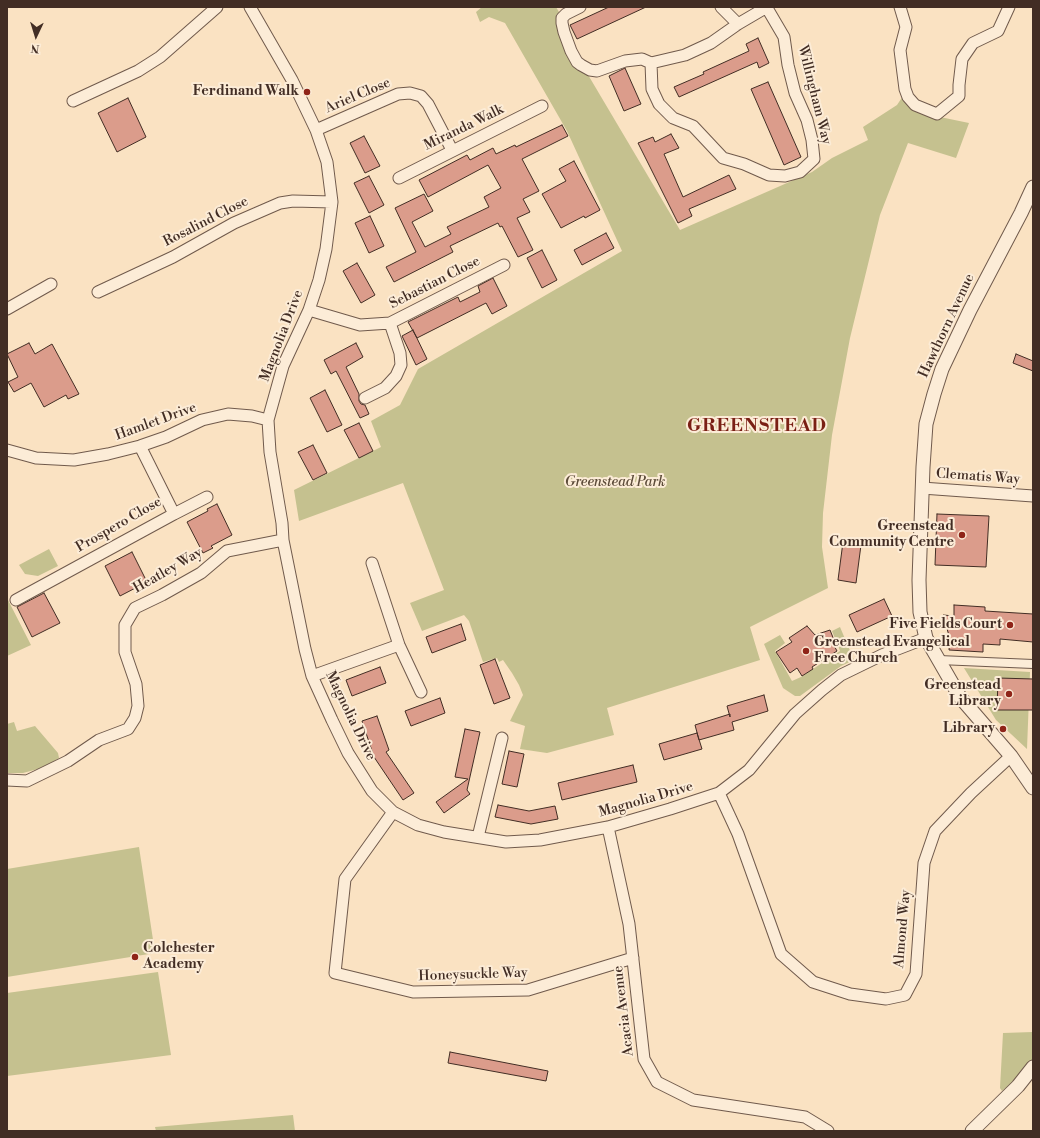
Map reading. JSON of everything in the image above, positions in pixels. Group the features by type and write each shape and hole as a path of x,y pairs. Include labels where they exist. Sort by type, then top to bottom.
{"street":[{"path":"73,101 131,74 160,57 217,7"},
{"name":"Magnolia Drive","path":"250,7 292,80 316,130 327,162 332,202 326,249 319,280 310,310 283,366 268,420 270,452 284,540 305,649 312,676 348,753 372,791 393,812 418,825 444,832 506,842 533,840 608,827 661,812 719,793 750,770 795,714 841,675 882,655 926,638"},
{"path":"580,7 566,14 562,18 564,32 577,62 581,66 597,71 625,61 642,59 651,63 685,55 711,43 738,24 767,7"},
{"path":"721,7 738,24"},
{"name":"Willingham Way","path":"651,63 652,89 659,104 673,118 693,126 723,158 744,164 769,175 785,176 800,172 814,159 812,140 795,93 788,65 784,37 767,7"},
{"path":"900,7 906,26 900,50 905,89 908,97 915,105 937,114 959,96 962,58 973,43 998,31 1009,7"},
{"name":"Ariel Close","path":"316,130 398,94 410,93 421,96 428,104 452,150"},
{"name":"Miranda Walk","path":"399,178 542,106"},
{"name":"Hawthorn Avenue","path":"1033,187 970,310 942,369 934,394 926,424 919,580 920,612 926,638 960,697 1011,756 1033,788"},
{"name":"Rosalind Close","path":"98,292 173,256 234,223 280,202 332,202"},
{"name":"Sebastian Close","path":"310,310 360,325 390,324 504,265"},
{"path":"7,309 51,284"},
{"path":"365,398 385,388 396,376 401,365 400,353 390,324"},
{"name":"Hamlet Drive","path":"7,450 36,458 74,460 140,446 166,437 202,420 228,414 252,416 268,420"},
{"name":"Prospero Close","path":"16,600 174,514 140,446"},
{"name":"Clematis Way","path":"922,488 1033,496"},
{"path":"174,514 207,497"},
{"name":"Heatley Way","path":"7,780 27,781 68,760 99,740 128,729 135,718 138,706 136,684 125,652 125,625 135,608 201,573 227,551 284,540"},
{"path":"372,563 399,645 420,692"},
{"path":"312,676 399,645"},
{"path":"939,660 1033,664"},
{"path":"478,837 502,738"},
{"name":"Almond Way","path":"719,793 738,834 780,954 813,982 850,994 886,999 905,995 916,974 924,864 935,831 951,812 1011,756"},
{"name":"Honeysuckle Way","path":"393,812 345,879 335,973 413,992 528,990 633,958"},
{"name":"Acacia Avenue","path":"608,827 629,924 644,1059 657,1082 693,1100 804,1117 828,1131"},
{"path":"972,1131 1018,1086 1033,1067"}],"green space":[{"name":"Greenstead Park","path":"482,7 556,7 562,17 584,68 680,230 812,172 832,158 868,140 863,127 897,105 905,93 940,117 969,123 956,158 908,143 880,215 850,338 832,435 823,513 822,547 828,588 750,627 760,660 607,708 614,735 547,753 520,749 525,726 510,721 523,695 519,685 503,660 499,662 497,658 483,662 469,621 464,615 422,631 410,603 444,590 403,483 299,521 294,490 381,447 371,421 400,405 418,369 622,251 567,131 505,23 489,17 480,22 476,12"},
{"path":"49,549 58,566 38,576 25,574 19,565"},
{"path":"7,598 31,645 7,656"},
{"path":"840,627 854,660 841,666 800,696 795,696 783,688 764,644 780,635 785,643 775,651 792,681 801,677 840,651 832,631"},
{"path":"964,668 1030,672 1027,749 996,720"},
{"path":"14,722 17,731 35,726 58,753 59,758 38,769 23,773 7,773 7,724"},
{"path":"139,847 155,953 7,977 7,869"},
{"path":"158,972 171,1055 7,1076 7,993"},
{"path":"1033,1032 1033,1061 1023,1073 1002,1091 1000,1088 1003,1033"},
{"path":"293,1115 295,1131 156,1131 155,1127"}],"building":[{"path":"609,7 646,7 577,39 570,25"},
{"path":"758,38 769,63 759,68 757,62 679,97 674,87 704,74 703,72 749,51 746,44"},
{"path":"625,68 641,104 624,111 609,76"},
{"path":"768,82 801,157 784,165 751,89"},
{"path":"128,98 146,137 117,152 98,113"},
{"path":"562,125 568,136 522,159 539,191 523,199 530,212 517,218 533,250 518,257 502,226 500,227 498,223 450,246 453,252 394,282 386,267 416,252 395,208 424,194 433,211 412,222 425,247 451,234 447,227 489,207 484,197 501,188 488,165 428,197 419,180 467,155 470,160 493,148 496,154 515,145 516,147"},
{"path":"671,134 679,148 664,154 683,197 729,175 736,189 689,209 692,216 678,223 638,143 653,137 655,142"},
{"path":"364,136 380,166 365,173 350,143"},
{"path":"574,161 600,210 585,218 584,216 561,228 542,194 566,181 559,169"},
{"path":"369,176 384,205 369,213 354,183"},
{"path":"370,216 384,246 369,253 355,223"},
{"path":"606,233 614,248 582,265 574,250"},
{"path":"542,250 557,280 542,288 527,258"},
{"path":"357,263 375,295 361,303 343,271"},
{"path":"493,278 507,306 492,314 486,303 417,338 408,322 458,297 460,302 480,292 478,286"},
{"path":"413,330 427,359 416,365 402,336"},
{"path":"29,343 35,354 52,344 79,394 68,399 66,395 44,407 31,383 14,392 8,382 18,377 7,354"},
{"path":"356,343 363,357 346,367 359,394 359,401 361,404 365,405 369,414 360,418 336,371 331,374 324,360"},
{"path":"1016,354 1033,361 1033,371 1013,363"},
{"path":"325,390 342,425 327,432 310,398"},
{"path":"359,423 373,451 359,458 344,430"},
{"path":"313,445 327,473 313,480 298,452"},
{"path":"217,504 232,535 211,546 213,548 203,553 187,522 208,511 207,509"},
{"name":"Greenstead Community Centre","path":"937,514 989,516 986,567 935,565"},
{"path":"843,542 861,545 856,583 838,580"},
{"path":"132,552 147,582 120,596 105,566"},
{"path":"44,593 60,623 32,637 17,607"},
{"path":"884,599 892,616 857,632 849,615"},
{"path":"954,605 985,607 985,611 1033,614 1033,642 1000,639 1000,645 983,644 983,652 949,650 950,639 943,615 954,616"},
{"path":"461,624 466,640 432,653 426,637"},
{"name":"Greenstead Evangelical Free Church","path":"807,626 815,635 830,630 834,640 832,642 837,651 812,667 813,669 802,676 797,668 790,673 776,652 792,642 789,638"},
{"path":"495,659 510,698 494,704 480,665"},
{"path":"380,667 386,683 352,696 346,680"},
{"name":"Greenstead Library","path":"998,678 1033,679 1033,710 997,710"},
{"path":"764,695 768,711 732,722 734,730 699,740 695,725 729,714 727,706"},
{"path":"440,698 445,713 411,726 405,711"},
{"path":"377,716 389,750 386,752 414,793 403,800 374,757 362,721"},
{"path":"465,729 480,732 467,790 470,794 444,813 436,802 468,779 455,777"},
{"path":"697,733 702,749 664,760 659,744"},
{"path":"509,751 524,754 517,787 502,784"},
{"path":"633,765 637,782 562,800 558,783"},
{"path":"498,805 529,811 555,806 558,819 531,824 495,817"},
{"path":"450,1052 548,1071 546,1081 448,1063"}],"place":[{"name":"Ferdinand Walk","path":"307,92"},
{"name":"Greenstead Community Centre","path":"962,535"},
{"name":"Five Fields Court","path":"1010,625"},
{"name":"Greenstead Evangelical Free Church","path":"806,651"},
{"name":"Greenstead Library","path":"1009,694"},
{"name":"Library","path":"1003,729"},
{"name":"Colchester Academy","path":"135,957"}],"district":[{"name":"GREENSTEAD","path":"757,427"}]}
